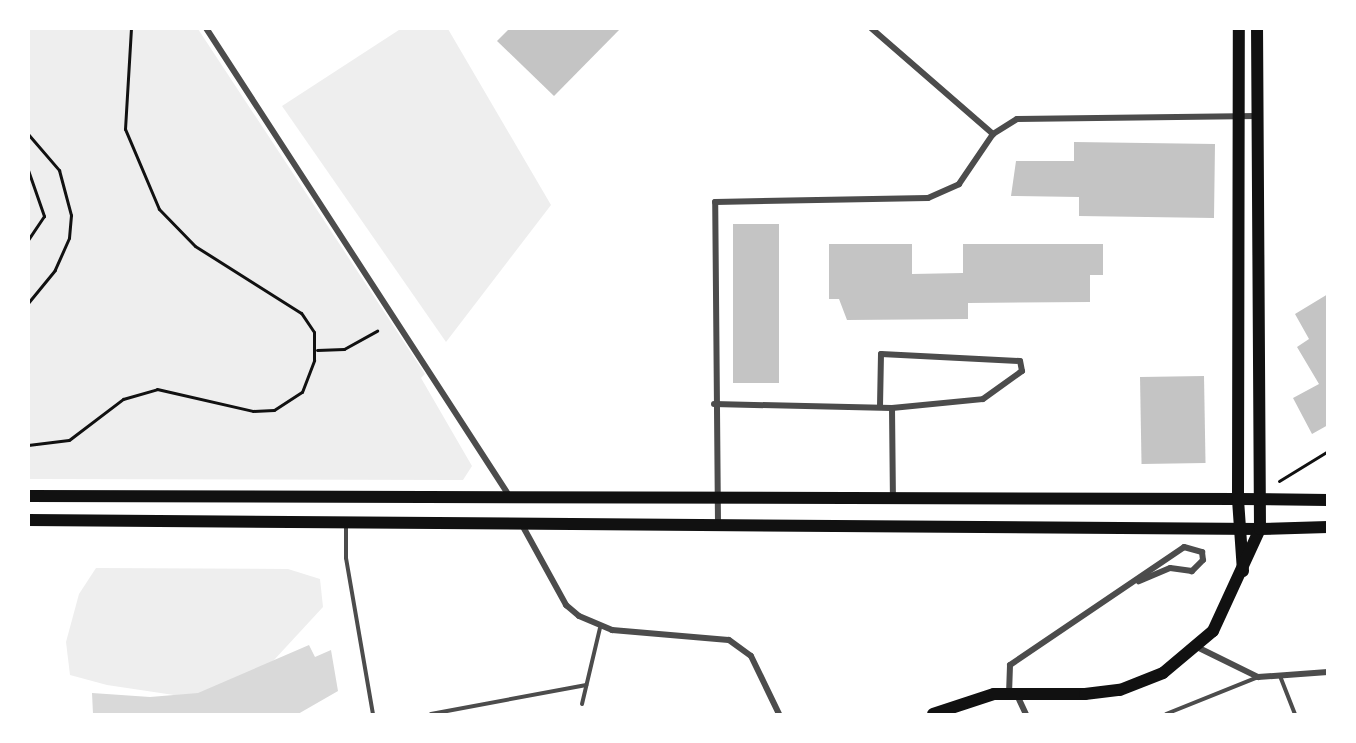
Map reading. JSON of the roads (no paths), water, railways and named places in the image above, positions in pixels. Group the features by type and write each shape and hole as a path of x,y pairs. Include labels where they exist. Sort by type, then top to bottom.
{"main road":[{"path":"1239,28 1237,527 1243,572"},
{"path":"933,714 965,700 1013,694 1120,690 1163,673 1199,648 1225,613 1260,529 1257,28"},
{"path":"28,496 1328,500"},
{"path":"28,520 718,523 1260,529 1328,527"}],"street":[{"path":"206,28 510,497"},
{"path":"871,28 993,134"},
{"path":"718,523 714,404 715,202 928,198 959,184 993,134 1017,119 1046,114 1257,116"},
{"path":"714,404 892,408 983,399 1022,371 1020,362 880,354 880,406"},
{"path":"892,408 893,498"},
{"path":"521,522 566,605 600,628 729,640 751,656 779,714"},
{"path":"1026,714 1013,694 1010,665 1139,581 1184,547 1202,552 1203,560 1192,571 1170,568 1139,581"},
{"path":"1199,648 1258,677 1328,672"}],"lane":[{"path":"346,521 346,558 373,714"},
{"path":"582,704 600,628"},
{"path":"1280,676 1296,714"},
{"path":"1166,714 1258,677"},
{"path":"431,714 586,685"}]}
